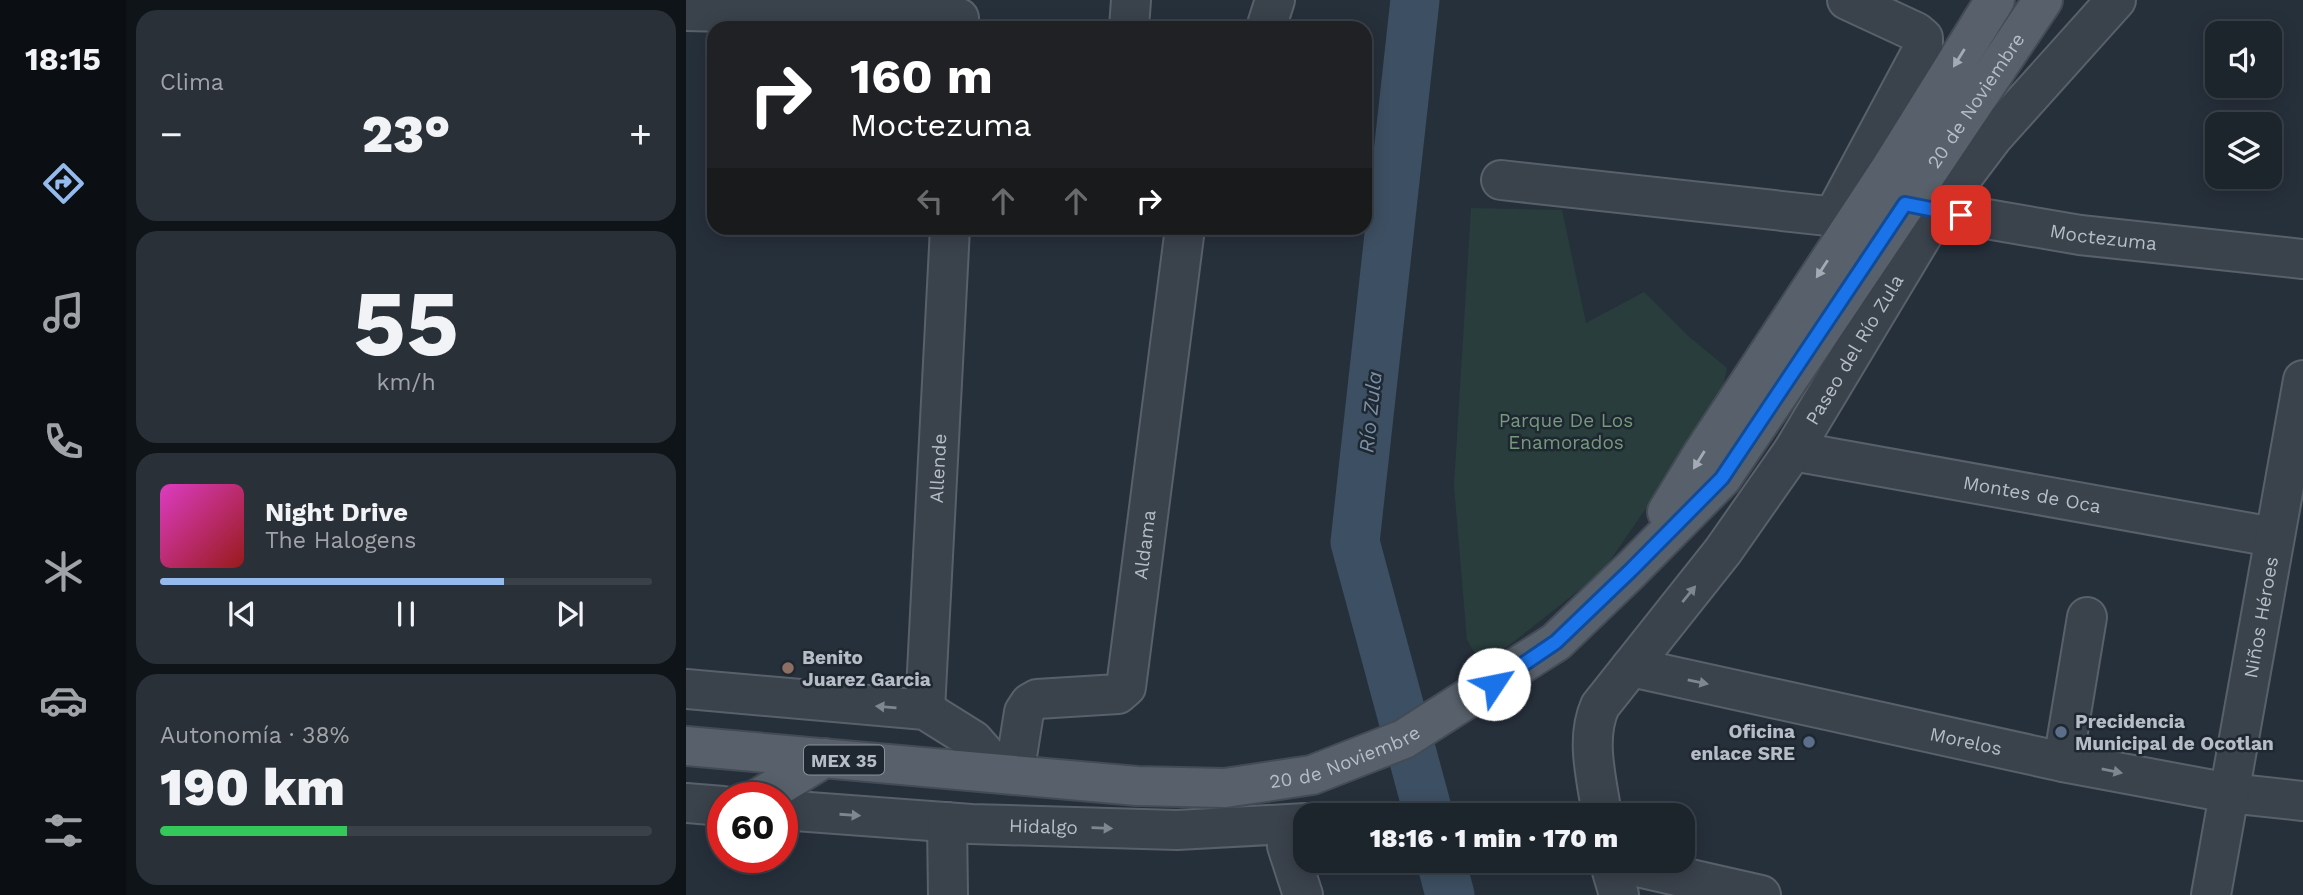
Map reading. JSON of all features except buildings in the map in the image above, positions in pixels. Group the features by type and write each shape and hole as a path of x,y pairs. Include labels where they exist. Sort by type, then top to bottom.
{"main road":[{"name":"20 de Noviembre","path":"1631,570 1844,218 1890,169 1996,0"},
{"name":"20 de Noviembre","path":"686,746 1137,786 1225,788 1312,775 1404,739 1556,642 1722,478 1921,208 2043,0"},
{"path":"786,782 824,758"}],"street":[{"path":"1130,21 1131,0"},
{"path":"1268,21 1275,0"},
{"path":"1501,180 1844,218 1923,49 1923,38 1916,32 1847,0"},
{"name":"Paseo del Río Zula","path":"1600,803 1592,740 1593,723 1600,706 1723,551 1793,451 1921,208 1993,137 2116,0"},
{"path":"686,11 788,7 960,15"},
{"name":"Moctezuma","path":"1921,208 2080,235 2303,259"},
{"name":"Allende","path":"925,710 950,235"},
{"name":"Aldama","path":"1009,775 1024,712 1030,703 1037,699 1118,694 1126,687 1184,235"},
{"name":"Niños Héroes","path":"2211,895 2303,380"},
{"name":"Montes de Oca","path":"1793,451 2273,537"},
{"path":"2063,762 2087,617"},
{"name":"Morelos","path":"1631,667 2063,762 2229,793 2303,801"},
{"path":"686,689 925,710 973,740 1009,775"},
{"path":"686,803 707,805"},
{"name":"Hidalgo","path":"798,811 947,822 1293,834"},
{"path":"947,822 948,895"},
{"path":"1300,873 1303,895"},
{"path":"1613,873 1619,895"},
{"path":"1663,873 1761,895"}],"green space":[{"name":"Parque De Los Enamorados","path":"1471,208 1562,210 1586,323 1644,292 1688,336 1727,368 1720,401 1602,572 1483,666 1467,640 1454,486"}],"waterway":[{"name":"Río Zula","path":"1415,0 1355,542 1425,803"},
{"name":"Río Zula","path":"1444,873 1450,895"}],"place":[{"name":"Benito Juarez Garcia","path":"788,668"},
{"name":"Precidencia Municipal de Ocotlan","path":"2061,732"},
{"name":"Oficina enlace SRE","path":"1809,742"}],"route":[{"path":"1494,684 1556,642 1722,478 1905,204 1961,215"}]}
